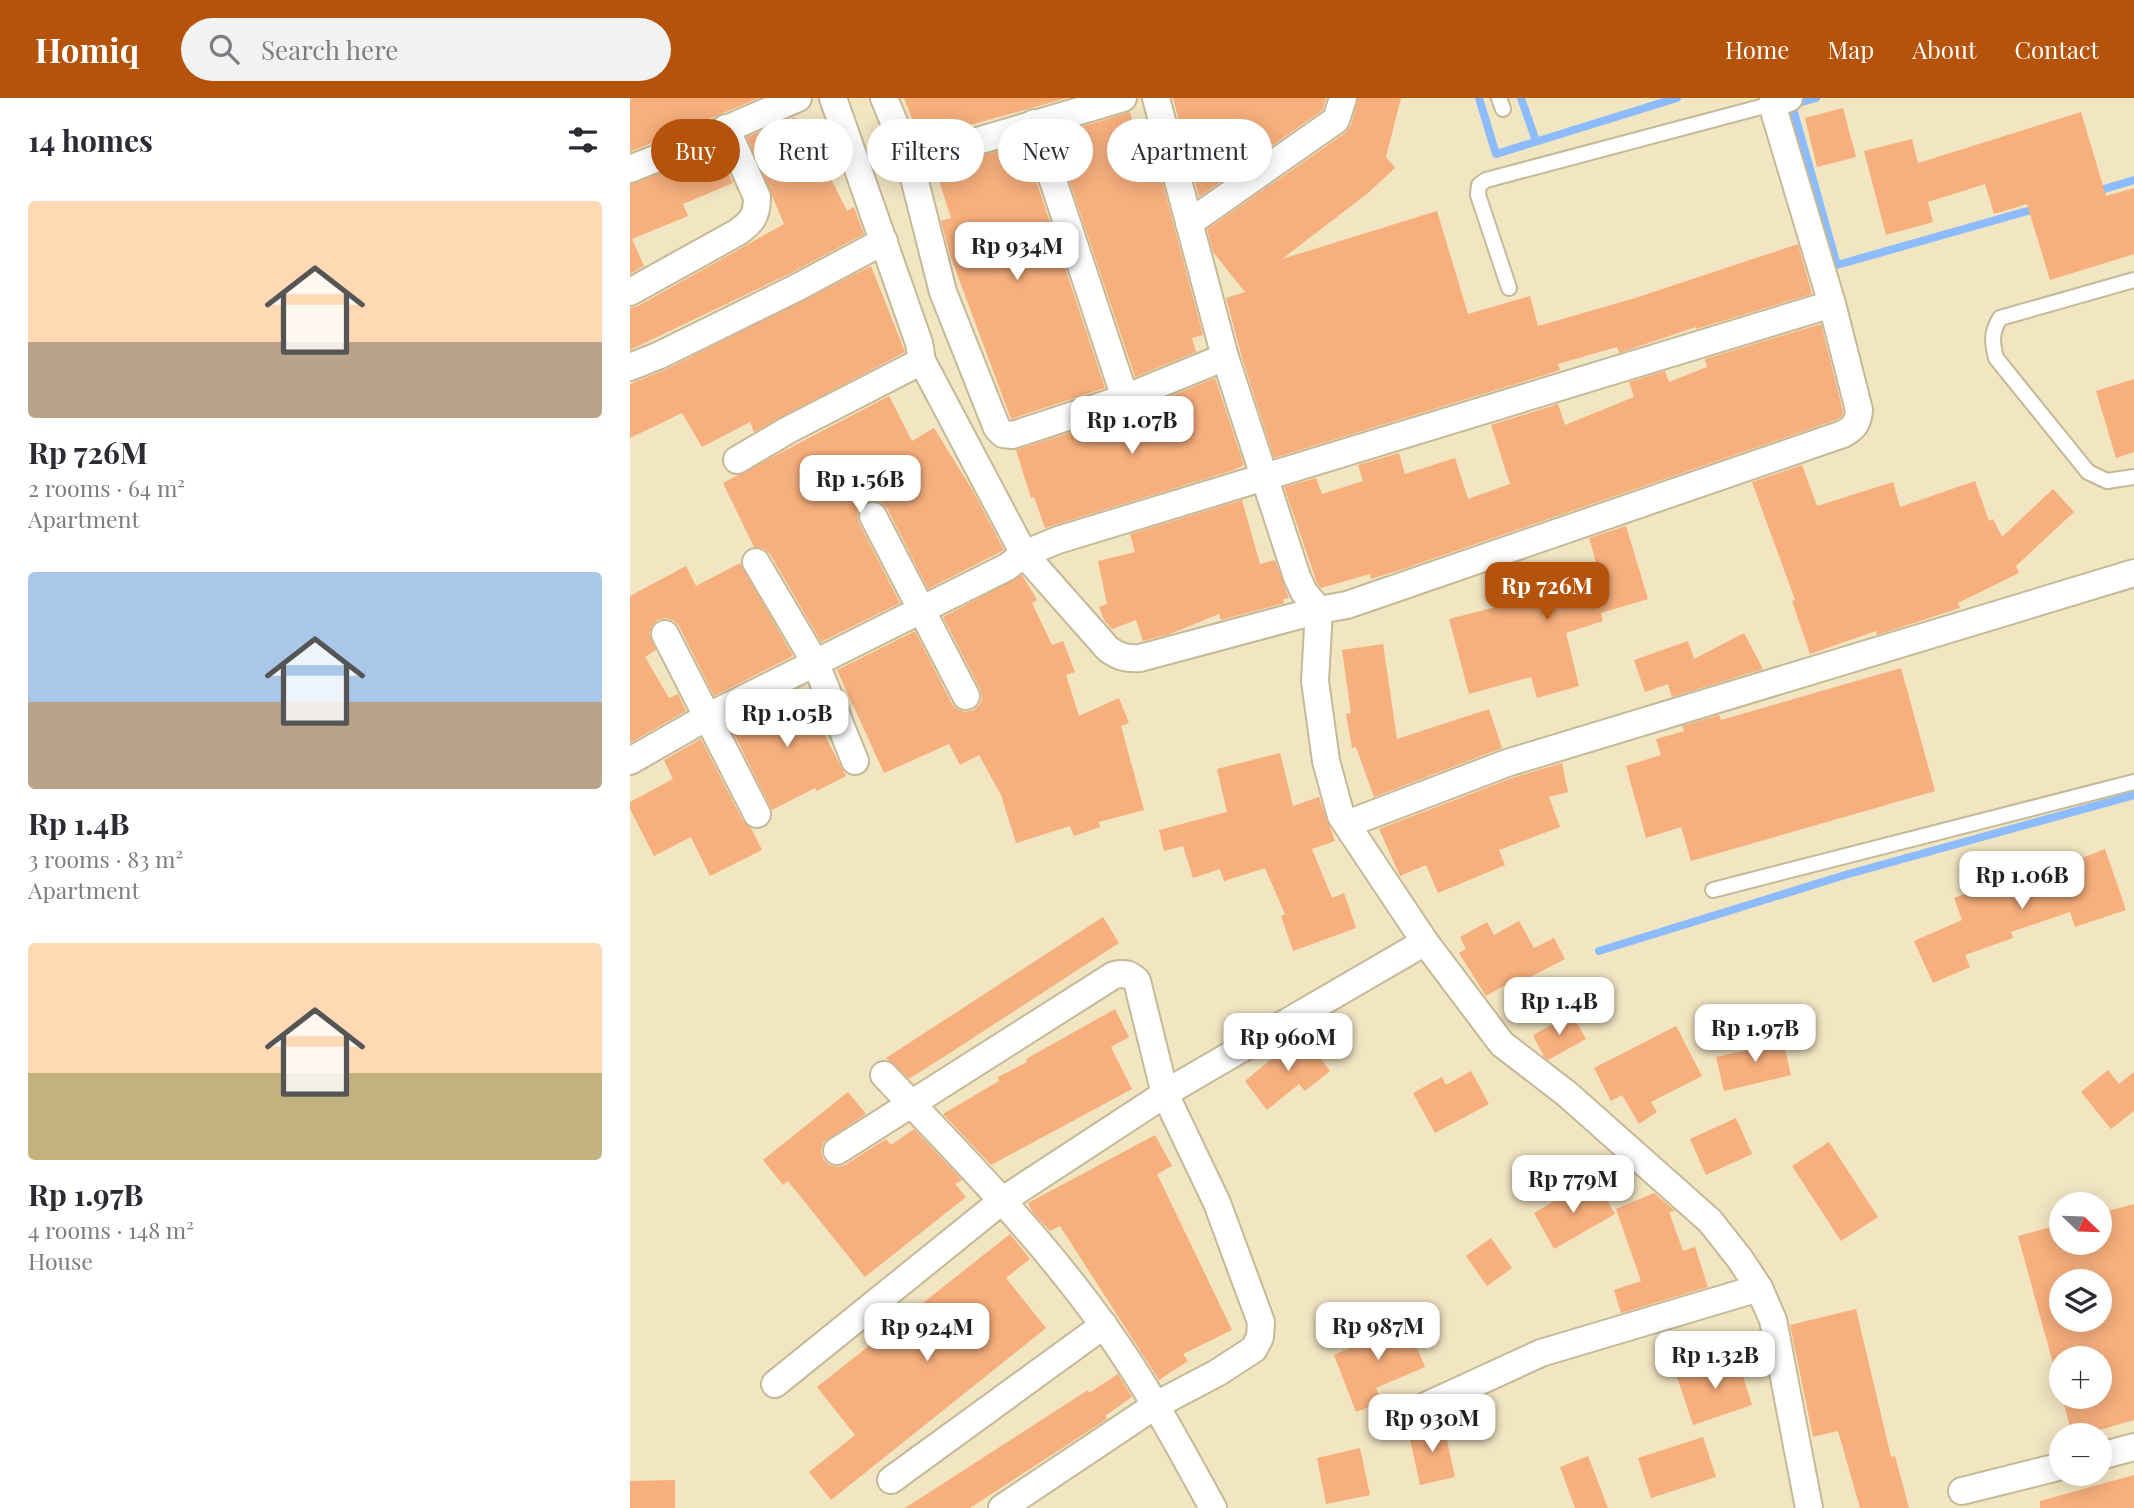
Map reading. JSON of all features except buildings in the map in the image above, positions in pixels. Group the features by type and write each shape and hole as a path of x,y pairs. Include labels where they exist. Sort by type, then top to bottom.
{"street":[{"path":"740,122 798,98"},
{"path":"833,98 919,342 922,361 1028,553 1108,649 1129,659 1360,600 1853,428 1858,421 1859,410 1780,101"},
{"path":"884,98 893,119"},
{"path":"1048,119 1123,98"},
{"path":"1156,98 1225,357 1297,577 1304,593 1319,610 1315,681 1326,761 1341,816 1425,942 1502,1044 1567,1094 1710,1221 1740,1259 1759,1288 1773,1320 1809,1508"},
{"path":"1189,223 1336,120 1343,98"},
{"path":"630,292 752,222 757,210 757,197 740,159"},
{"path":"630,169 651,160"},
{"path":"915,182 943,292 997,428 1003,434 1013,435 1125,398 1225,357"},
{"path":"1054,182 1125,398"},
{"path":"630,367 660,355 884,241"},
{"path":"630,761 707,717 1058,540 1832,304"},
{"path":"737,460 788,430 922,361"},
{"path":"873,516 966,696"},
{"path":"756,562 816,664 855,761"},
{"path":"1347,824 1520,759 2134,573"},
{"path":"665,634 757,814"},
{"path":"775,1384 1003,1200 1178,1086 1425,942"},
{"path":"837,1151 1114,975 1130,974 1137,981 1178,1086 1261,1322 1260,1337 1254,1349 1217,1373 1156,1405 1002,1508"},
{"path":"884,1075 1003,1200 1104,1325 1156,1405 1213,1508"},
{"path":"1419,1409 1541,1353 1759,1288"},
{"path":"891,1480 1104,1325"},
{"path":"2112,1453 2134,1447"},
{"path":"1962,1491 2049,1469"}],"lane":[{"path":"1509,288 1478,195 1479,185 1486,180 1780,101"},
{"path":"2134,280 2000,318 1994,328 1992,340 1996,358 2088,472 2107,481 2134,477"},
{"path":"1713,890 2134,782"}],"waterway":[{"path":"1479,98 1496,154 1677,98"},
{"path":"1521,98 1536,141"},
{"path":"1816,98 1792,105 1837,265 2038,208"},
{"path":"2094,192 2134,180"},
{"path":"1599,951 1845,875 2134,795"}]}
